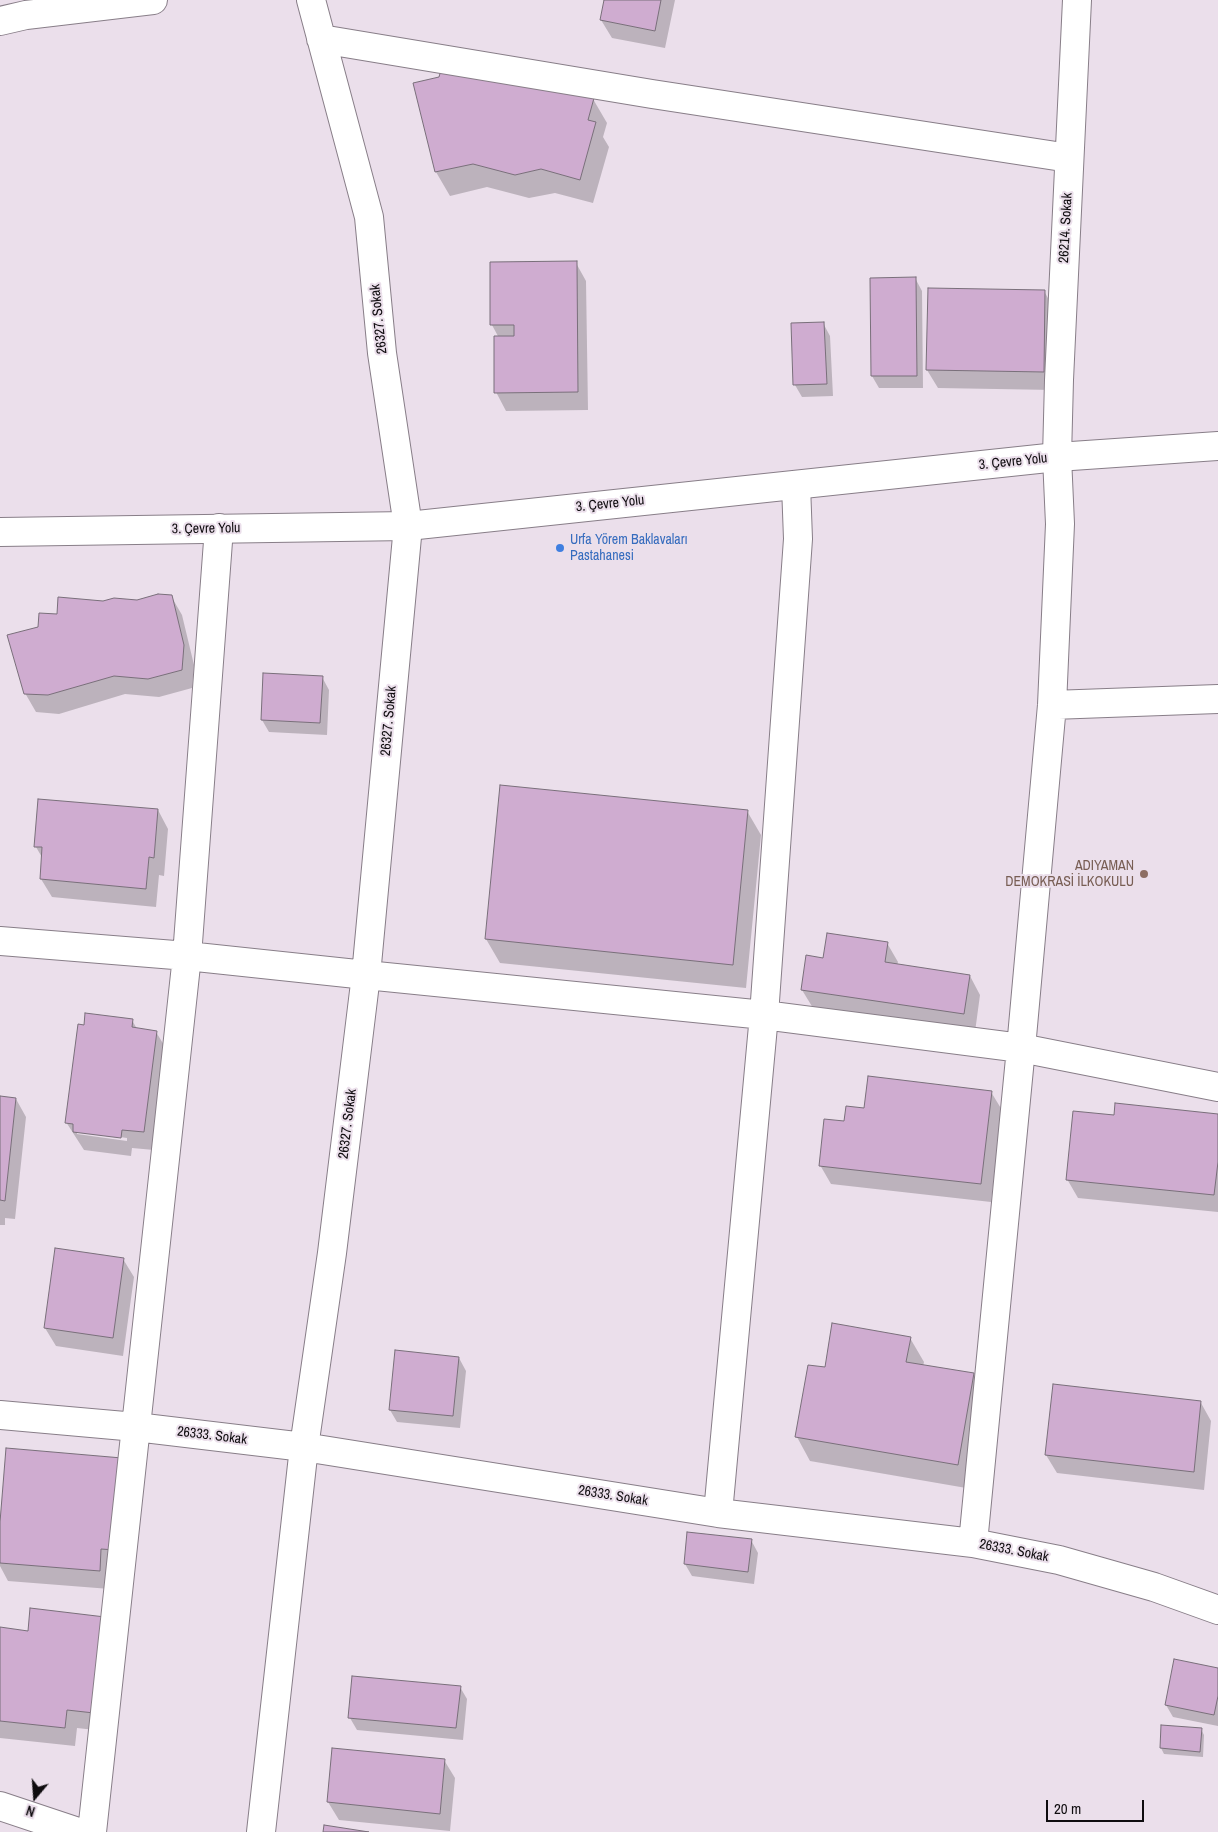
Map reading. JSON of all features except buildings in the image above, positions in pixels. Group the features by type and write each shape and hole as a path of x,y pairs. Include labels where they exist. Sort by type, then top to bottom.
{"street":[{"path":"0,21 78,4 153,0"},
{"name":"26327. Sokak","path":"261,1832 304,1447 332,1254 366,976 408,526 382,353 368,217 311,0"},
{"name":"26214. Sokak","path":"973,1543 1052,705 1060,524 1057,457 1059,380 1077,0"},
{"path":"321,39 652,94 1069,158"},
{"name":"3. Çevre Yolu","path":"0,532 408,526 1057,457 1218,446"},
{"path":"718,1513 764,1014 798,539 796,485"},
{"path":"92,1832 186,956 219,528"},
{"path":"1052,705 1218,698"},
{"path":"0,941 186,956 366,976 764,1014 1021,1048 1218,1087"},
{"name":"26333. Sokak","path":"0,1416 136,1427 304,1447 718,1513 973,1543 1059,1560 1154,1587 1218,1610"},
{"path":"0,1806 78,1832"}],"place":[{"name":"Urfa Yörem Baklavaları Pastahanesi","path":"560,548"},
{"name":"ADIYAMAN DEMOKRASİ İLKOKULU","path":"1144,874"}]}
